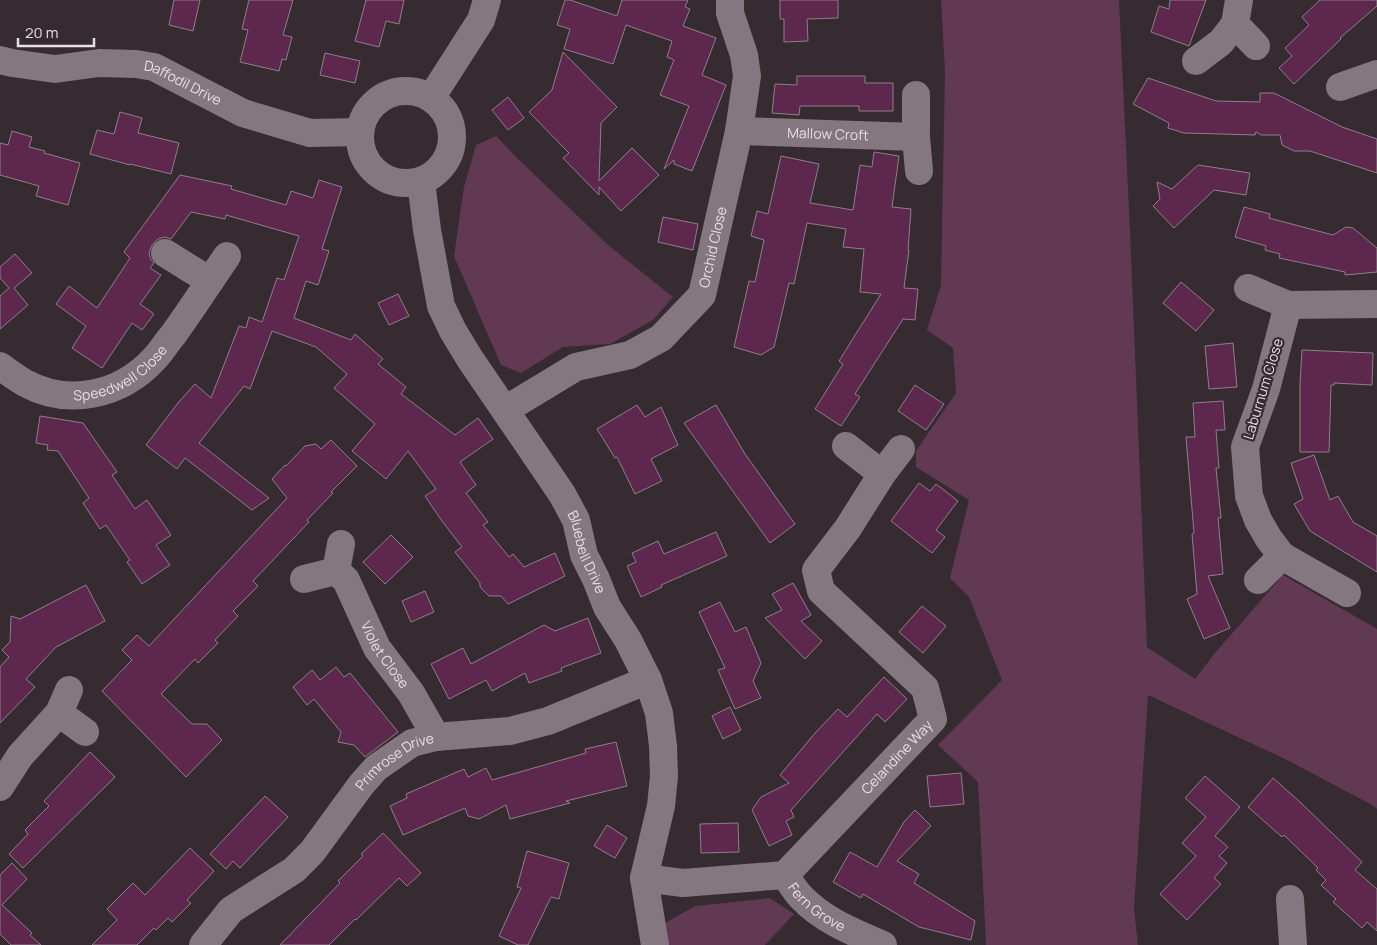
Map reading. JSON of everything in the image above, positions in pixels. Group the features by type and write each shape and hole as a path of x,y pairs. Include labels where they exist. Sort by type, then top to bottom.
{"street":[{"path":"431,98 481,20 487,0"},
{"name":"Orchid Close","path":"505,410 576,367 630,355 661,338 702,295 739,131 747,76 744,55 730,13 730,0"},
{"path":"1237,12 1256,46"},
{"path":"1196,61 1221,42 1237,12"},
{"name":"Daffodil Drive","path":"0,60 55,69 99,63 136,64 154,67 243,112 310,133 360,132"},
{"path":"1340,87 1377,74"},
{"path":"400,91 411,91 431,98 444,110 451,127 453,142 448,157 436,172 421,181 411,183 397,182 376,172 365,158 361,146 360,132 370,108 379,99 400,91"},
{"path":"916,95 916,136 919,171"},
{"name":"Mallow Croft","path":"739,131 916,136"},
{"name":"Bluebell Drive","path":"421,181 427,230 441,306 470,359 562,494 576,520 584,555 607,607 628,640 648,680 659,713 664,746 664,776 661,806 644,878 655,945"},
{"path":"165,253 210,281"},
{"name":"Speedwell Close","path":"0,366 40,390 58,394 75,396 97,394 112,389 132,379 154,359 227,256"},
{"path":"1248,288 1288,305 1377,304"},
{"name":"Laburnum Close","path":"1288,305 1266,389 1245,447 1250,496 1258,520 1282,556 1347,593"},
{"path":"846,446 882,474"},
{"name":"Celandine Way","path":"785,875 933,719 925,688 821,591 816,570 848,528 882,474 901,449"},
{"path":"304,579 336,571 341,544"},
{"path":"1258,580 1282,556"},
{"name":"Violet Close","path":"336,571 346,580 377,648 411,693 436,737"},
{"name":"Primrose Drive","path":"203,945 231,910 294,870 312,852 361,785 376,768 412,743 436,737 510,731 548,721 648,680"},
{"path":"0,787 20,756 64,701 85,732"},
{"path":"644,878 683,883 785,875"},
{"name":"Fern Grove","path":"785,875 800,896 818,912 843,928 883,945"},
{"path":"1290,899 1293,945"}],"shaded area":[{"path":"941,0 1119,0 1147,647 1195,679 1215,653 1283,575 1377,629 1377,809 1287,760 1148,695 1134,909 1138,945 986,945 978,782 938,745 1002,680 969,597 950,578 969,500 916,467 916,451 956,393 953,348 927,330 941,285 945,71"},
{"path":"496,136 608,245 673,297 653,320 610,344 563,347 521,373 501,365 454,256 464,187 476,145"},
{"path":"770,898 794,914 765,945 667,945 665,923 695,906"}],"building":[{"path":"174,0 200,0 193,31 169,25"},
{"path":"249,0 293,0 283,35 292,37 286,60 282,59 279,71 240,62 248,30 242,29"},
{"path":"366,0 404,0 399,24 386,21 379,47 355,41"},
{"path":"565,0 617,16 622,0 688,0 685,7 690,9 683,26 716,38 702,75 726,85 692,171 674,164 674,160 664,169 689,106 660,95 674,60 667,57 672,41 626,25 613,64 564,49 570,29 557,25"},
{"path":"780,0 838,0 838,18 807,19 808,41 784,42 784,19 780,19"},
{"path":"1170,0 1206,0 1189,46 1151,32 1159,6 1169,9"},
{"path":"1320,0 1377,0 1377,6 1340,38 1294,84 1279,68 1292,56 1285,48 1309,25 1302,17"},
{"path":"563,52 617,107 601,123 599,181 632,148 659,175 621,211 599,187 599,195 563,158 569,153 529,112 552,90"},
{"path":"325,53 360,61 355,83 320,75"},
{"path":"797,76 865,76 865,83 893,83 893,111 859,111 859,106 800,106 799,115 772,113 775,84 797,85"},
{"path":"1148,78 1216,101 1260,102 1260,93 1274,93 1342,127 1377,139 1377,173 1310,151 1294,151 1282,145 1280,135 1261,135 1256,132 1255,135 1184,133 1168,128 1169,123 1133,104"},
{"path":"508,97 524,118 508,130 492,110"},
{"path":"120,112 142,118 138,133 179,143 171,174 90,154 97,130 114,134"},
{"path":"12,131 32,137 29,147 80,163 68,205 36,196 39,186 0,175 0,143 8,145"},
{"path":"874,152 899,156 892,207 911,209 909,250 904,288 918,289 915,320 903,319 855,394 860,397 841,426 815,409 843,364 839,361 881,294 860,292 864,249 843,247 846,229 807,223 794,284 789,283 774,347 761,355 734,347 749,281 755,282 764,240 751,236 757,211 768,214 781,156 819,164 810,203 853,210 860,165 872,167"},
{"path":"1198,165 1250,173 1246,195 1214,190 1174,228 1153,206 1160,199 1157,182 1172,189"},
{"path":"180,175 232,186 231,189 286,205 291,191 313,198 319,180 342,187 322,249 329,251 318,285 306,281 294,318 351,340 355,334 383,359 378,364 406,387 401,394 455,435 478,418 493,439 460,462 476,485 466,493 488,522 483,525 509,557 513,554 524,567 555,553 565,576 508,604 501,596 489,596 480,587 480,583 455,552 462,547 425,496 436,489 408,451 386,479 352,451 375,424 334,388 347,374 316,347 272,331 250,389 244,386 199,443 269,498 252,510 185,458 177,469 146,445 195,384 211,398 239,326 246,328 249,317 262,322 277,278 284,280 299,236 226,215 225,219 191,212 171,239 165,237 158,239 152,245 149,253 154,263 150,268 161,275 140,304 154,314 142,330 132,323 102,368 72,348 86,326 56,304 69,286 97,308 130,258 124,252"},
{"path":"1244,207 1270,214 1269,218 1333,235 1346,227 1353,228 1377,248 1377,272 1345,275 1345,272 1279,258 1280,254 1265,250 1266,246 1235,237"},
{"path":"663,217 698,224 693,250 658,242"},
{"path":"15,254 32,273 14,288 28,305 0,329 0,296 9,288 0,278 0,267"},
{"path":"1181,282 1214,310 1196,331 1163,303"},
{"path":"398,294 409,316 389,325 378,303"},
{"path":"1233,343 1237,387 1209,389 1205,346"},
{"path":"1302,350 1373,353 1372,385 1334,383 1334,385 1331,385 1329,452 1300,452"},
{"path":"915,385 944,404 926,430 898,411"},
{"path":"1223,401 1225,430 1216,430 1219,468 1216,468 1221,518 1218,518 1223,574 1208,576 1230,628 1204,639 1187,599 1197,594 1186,437 1195,437 1193,403"},
{"path":"637,405 645,417 661,407 678,445 651,459 662,481 635,494 617,457 615,458 597,429"},
{"path":"716,405 745,454 795,524 770,543 684,423"},
{"path":"40,416 83,423 117,472 112,475 135,509 147,500 171,535 156,545 170,565 142,584 127,562 130,560 106,525 100,529 83,503 89,498 58,451 47,450 48,445 36,443"},
{"path":"331,440 357,466 307,520 309,522 253,581 258,586 233,611 238,616 215,640 218,643 198,663 195,659 161,694 192,724 207,724 222,740 186,777 102,691 132,660 122,650 137,635 149,646 287,498 272,479 305,446 316,444 321,449"},
{"path":"1314,455 1330,500 1338,496 1353,522 1377,536 1377,572 1310,531 1294,504 1303,499 1291,463"},
{"path":"919,483 930,491 936,484 958,501 936,530 945,537 932,553 891,521"},
{"path":"716,532 727,556 661,585 662,587 641,597 627,566 636,562 632,553 658,541 664,554"},
{"path":"391,535 413,557 385,584 363,562"},
{"path":"793,583 811,615 801,621 822,641 805,659 765,618 782,610 772,594"},
{"path":"86,585 105,621 56,647 26,679 35,687 0,723 0,667 9,657 2,650 10,642 11,616 20,619"},
{"path":"425,591 434,612 411,622 402,601"},
{"path":"720,602 735,632 746,627 761,663 753,681 761,698 735,709 718,670 725,668 699,612"},
{"path":"922,606 946,626 923,653 899,632"},
{"path":"588,618 601,653 561,668 562,671 529,683 525,673 492,691 486,680 449,699 431,664 463,648 471,664 544,625 555,631"},
{"path":"336,667 344,677 350,673 398,732 365,757 354,745 338,742 341,732 314,699 307,705 293,687 312,670 320,680"},
{"path":"884,677 907,699 885,722 877,714 791,810 794,817 786,821 792,835 769,846 752,810 761,797 789,783 780,775 838,709 847,717"},
{"path":"730,707 741,730 723,739 712,716"},
{"path":"616,742 627,786 566,801 570,803 510,819 506,805 479,819 468,816 465,808 403,835 390,806 407,798 406,794 464,769 468,777 486,768 492,780 586,753 585,749"},
{"path":"90,752 115,777 23,868 9,854 28,834 25,830 49,806 44,801"},
{"path":"961,773 964,804 930,807 927,776"},
{"path":"1205,776 1240,807 1215,836 1228,847 1219,856 1227,863 1214,878 1221,884 1187,920 1160,894 1196,856 1182,843 1206,817 1185,798"},
{"path":"1273,778 1362,862 1355,870 1377,889 1377,931 1367,922 1362,928 1333,902 1336,899 1321,885 1326,880 1316,870 1318,868 1284,835 1282,837 1248,807"},
{"path":"265,796 288,817 240,868 233,861 226,869 210,854"},
{"path":"915,810 931,826 897,861 919,874 914,883 975,921 971,940 919,927 863,894 861,898 833,882 850,852 877,867 904,822"},
{"path":"738,823 739,852 701,853 700,824"},
{"path":"607,825 627,838 615,858 594,846"},
{"path":"383,833 421,873 407,886 399,878 329,945 280,945 340,883 338,881 363,856 361,854"},
{"path":"190,848 214,871 187,900 191,903 172,922 168,918 156,930 154,928 137,945 92,945 117,920 107,909 133,883 145,895"},
{"path":"527,851 569,863 559,899 551,897 528,945 518,945 499,936 521,888 517,887"},
{"path":"12,863 27,879 2,905 32,933 30,935 41,945 11,945 0,934 0,875"}]}
